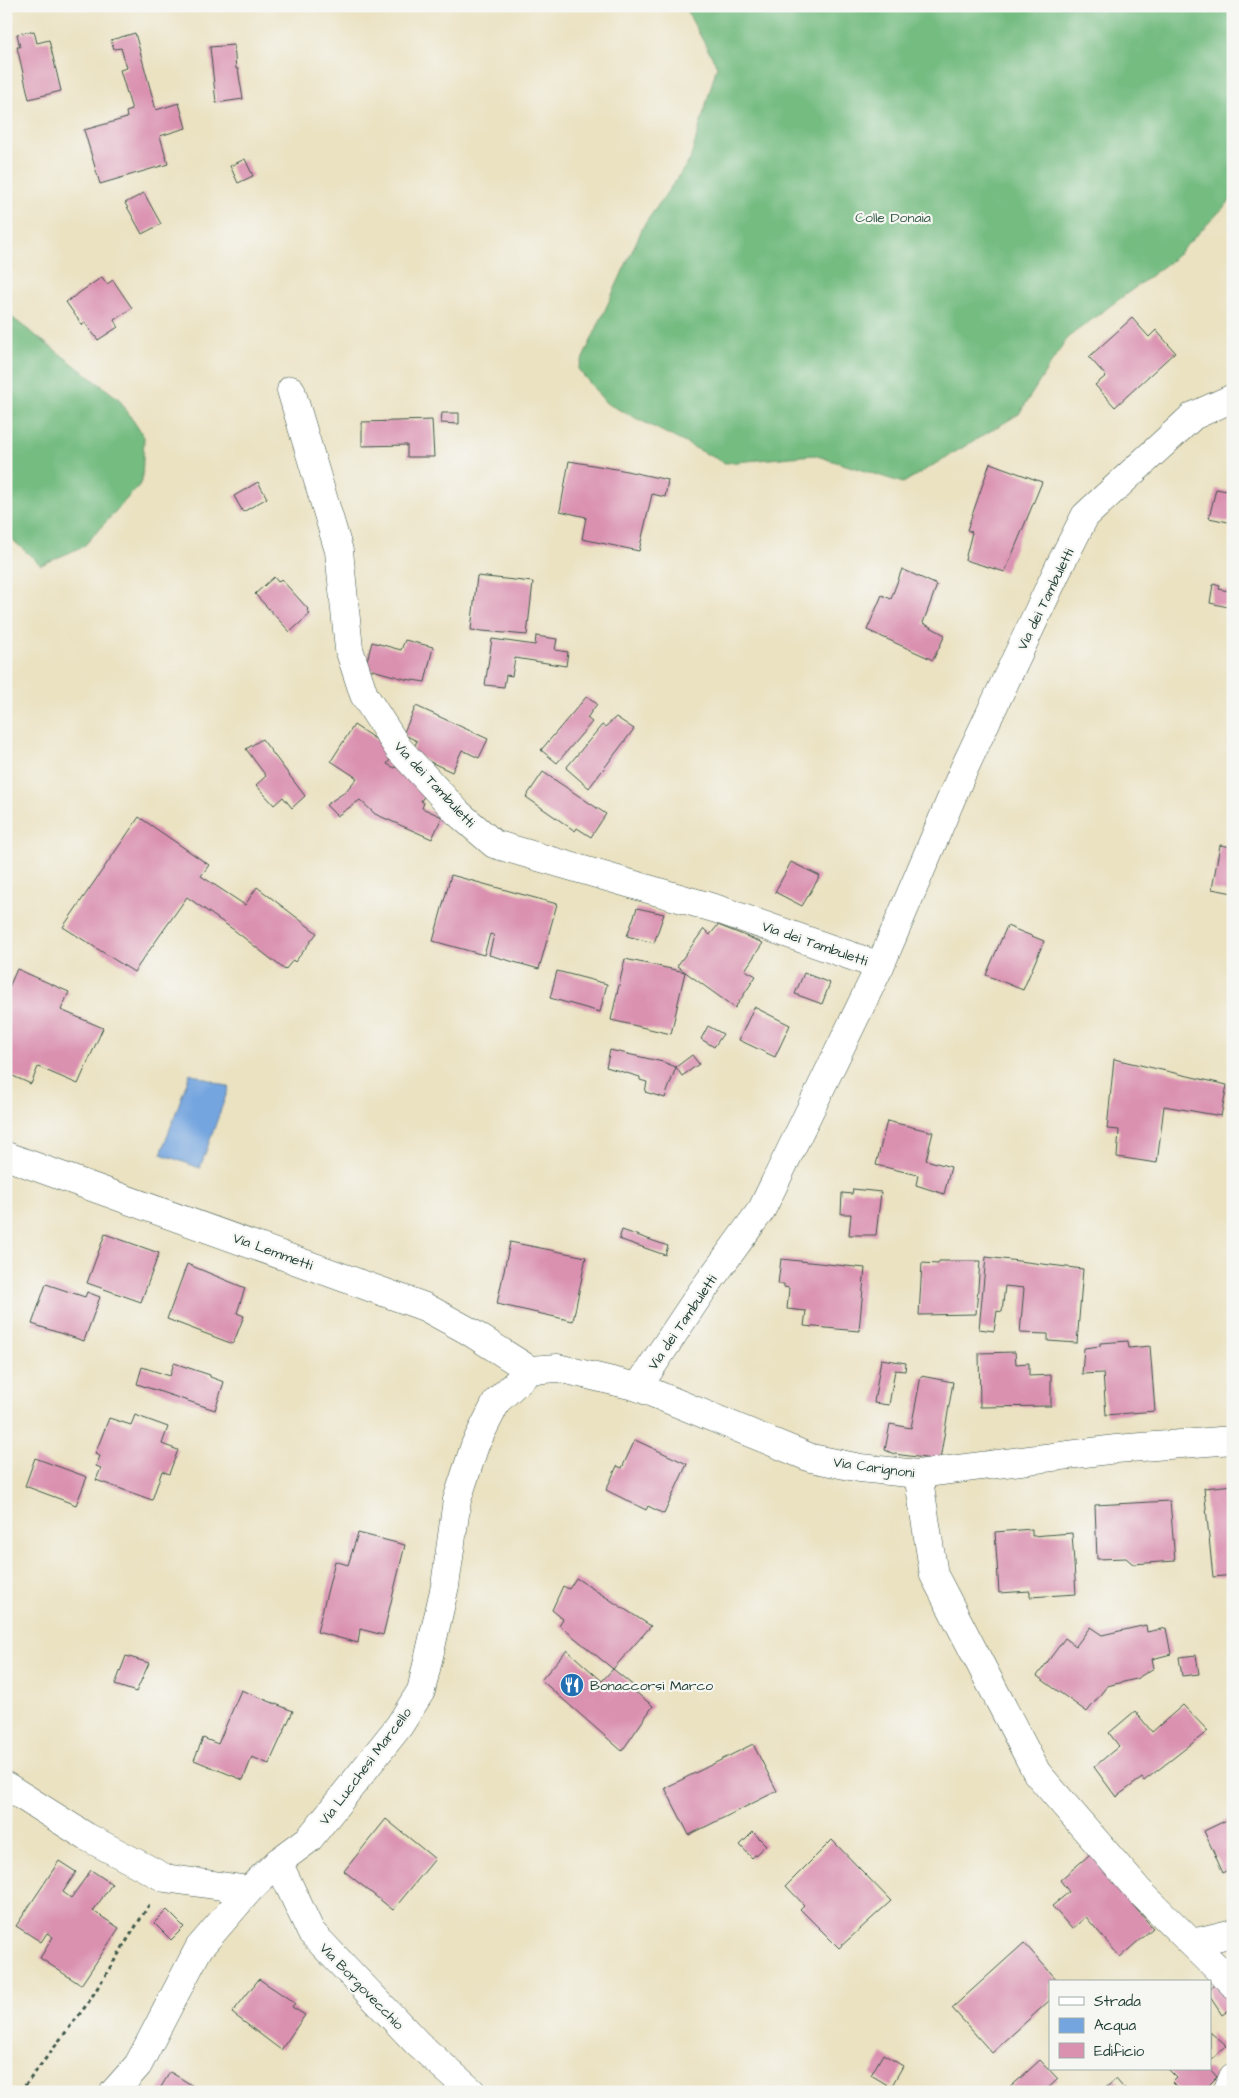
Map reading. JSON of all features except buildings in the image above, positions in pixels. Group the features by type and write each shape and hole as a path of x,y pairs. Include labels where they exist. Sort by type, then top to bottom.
{"street":[{"name":"Via dei Tambuletti","path":"291,390 339,551 349,649 364,695 398,748 458,813 494,844 717,909 880,966"},
{"name":"Via dei Tambuletti","path":"638,1387 700,1294 762,1209 880,966 963,771 1060,565 1086,516 1193,416 1233,398"},
{"name":"Via Lemmetti","path":"6,1156 425,1307 467,1330 530,1370"},
{"name":"Via Carignoni","path":"530,1370 558,1368 638,1387 811,1458 860,1468 918,1474 1116,1448 1233,1440"},
{"name":"Via Lucchesi Marcello","path":"114,2092 138,2065 199,1948 249,1890 278,1862 309,1839 399,1726 421,1691 445,1586 457,1500 475,1444 498,1401 530,1370"},
{"path":"918,1474 934,1575 1037,1773 1138,1890 1233,1984"},
{"path":"6,1786 87,1837 165,1878 249,1890"},
{"name":"Via Borgovecchio","path":"278,1862 311,1932 418,2044 472,2092"},
{"path":"1192,1943 1233,1932"},
{"path":"1227,2092 1233,2078"}],"path":[{"path":"20,2092 88,2003 165,1878"}],"green space":[{"name":"Colle Donaia","path":"684,6 1233,6 1233,198 1172,260 1067,338 1019,414 903,483 814,455 725,463 606,403 578,369 644,225 690,160 717,66"},
{"path":"6,313 119,399 144,437 142,482 84,546 41,565 6,534"}],"water":[{"path":"190,1073 229,1087 200,1168 161,1154"}],"place":[{"name":"Bonaccorsi Marco","path":"572,1685"}]}
